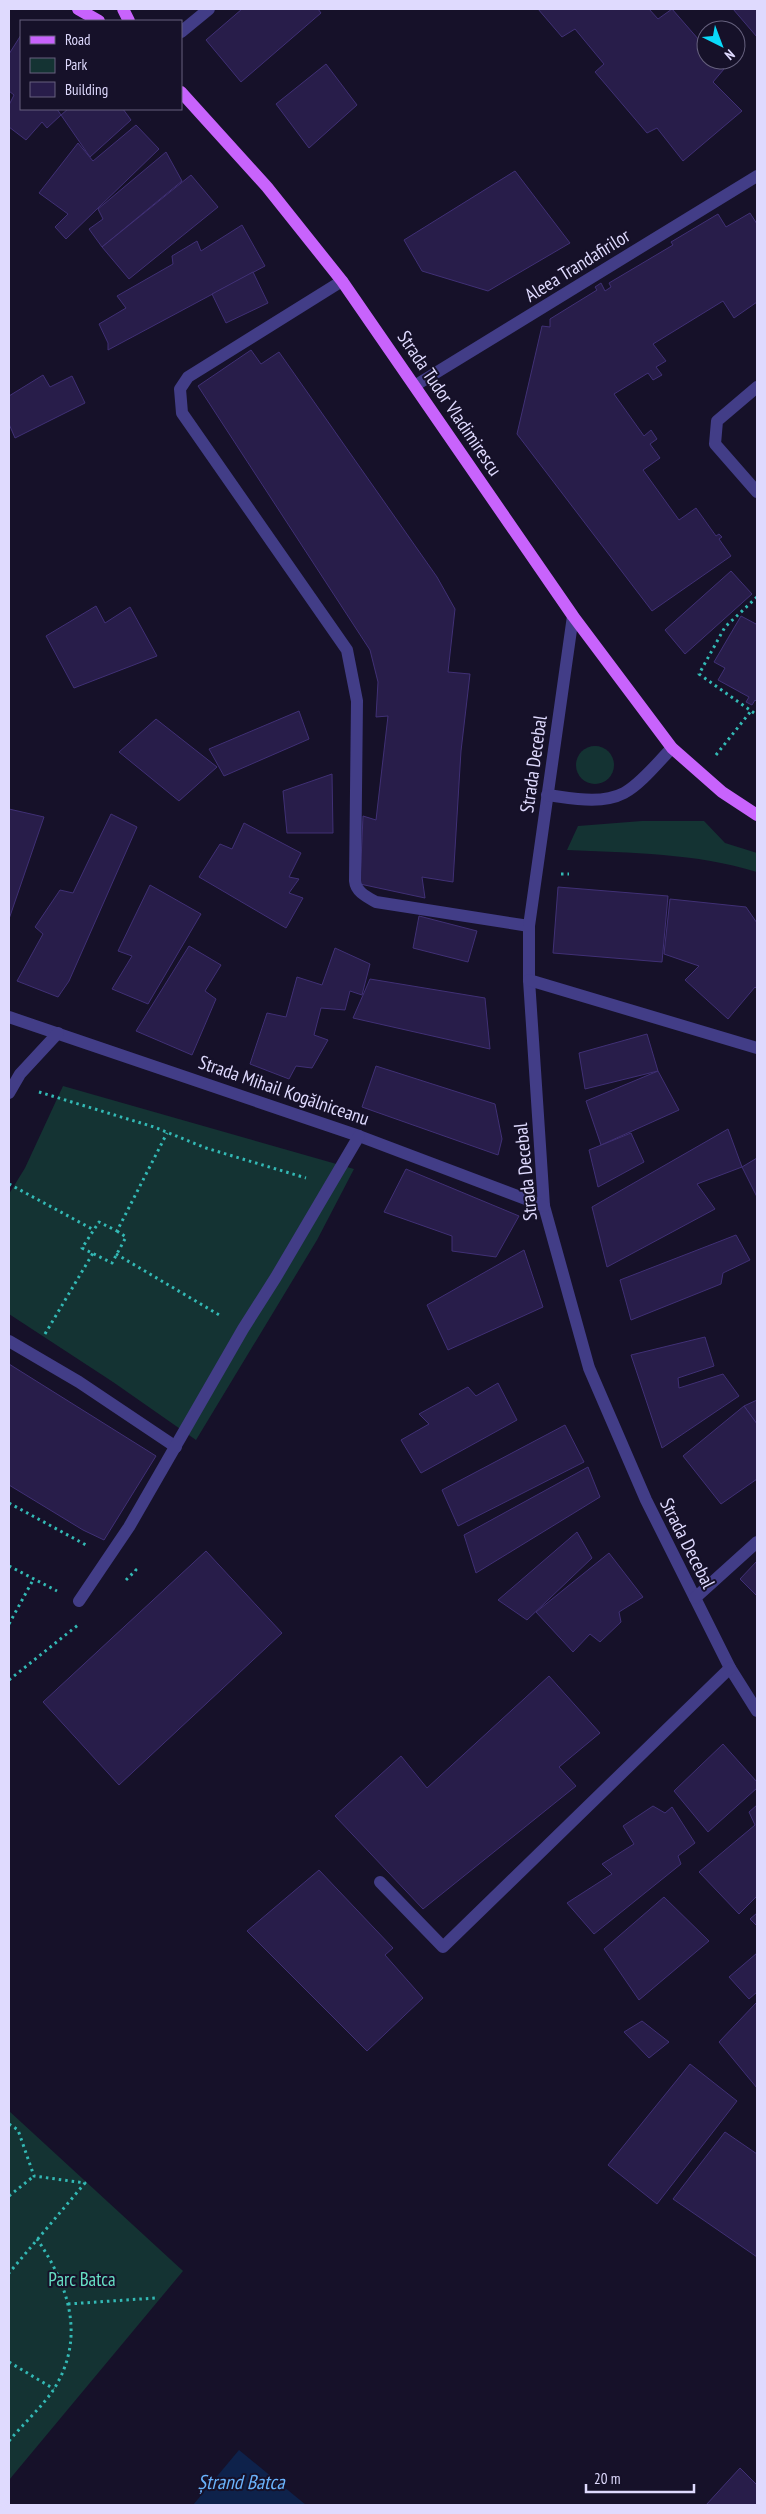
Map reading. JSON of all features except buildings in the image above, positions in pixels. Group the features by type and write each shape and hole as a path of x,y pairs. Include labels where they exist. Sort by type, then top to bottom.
{"main road":[{"path":"78,9 97,20"},
{"name":"Strada Tudor Vladimirescu","path":"182,93 267,187 342,281 416,385 573,616 672,748 722,792 757,814"}],"street":[{"path":"182,31 209,9"},
{"name":"Aleea Trandafirilor","path":"416,385 756,178"},
{"path":"342,281 188,377 180,390 182,413 347,650 357,701 354,881 358,890 365,897 376,902 529,926"},
{"path":"757,387 718,422 716,444 757,492"},
{"name":"Strada Decebal","path":"573,616 529,926 529,980 544,1206 589,1368 646,1500 730,1668 757,1711"},
{"path":"547,795 584,800 624,793 672,748"},
{"path":"529,980 757,1048"},
{"name":"Strada Mihail Kogălniceanu","path":"9,1017 359,1136 544,1206"},
{"path":"12,1088 58,1033"},
{"path":"79,1601 129,1527 243,1328 359,1136"},
{"path":"9,1341 32,1353 176,1447"},
{"path":"695,1598 757,1542"},
{"path":"380,1882 443,1947 730,1668"}],"path":[{"path":"757,597 725,627 699,674 757,715"},
{"path":"702,773 751,711"},
{"path":"12,1088 154,1127 167,1134 206,1148 331,1184"},
{"path":"117,1231 167,1134"},
{"path":"9,1184 94,1230"},
{"path":"98,1222 126,1237 112,1263 82,1248 94,1230 98,1222"},
{"path":"32,1353 49,1329 93,1253"},
{"path":"116,1254 243,1328"},
{"path":"9,1566 96,1611 9,1680"},
{"path":"9,1624 33,1580"},
{"path":"9,2124 18,2130 34,2176"},
{"path":"9,2196 34,2176 85,2183 9,2273"},
{"path":"9,2440 54,2389 72,2347 71,2312 60,2279 38,2239"},
{"path":"68,2304 155,2298"},
{"path":"9,2362 54,2389"}],"green space":[{"path":"595,746 609,751 614,765 609,779 595,784 581,779 576,765 581,751"},
{"path":"642,821 704,821 725,843 757,853 757,872 687,857 567,850 578,826"},
{"path":"63,1086 354,1169 317,1240 196,1440 113,1382 9,1314 9,1194 25,1168"},
{"name":"Parc Batca","path":"9,2111 183,2271 9,2480"}],"water":[{"name":"Ștrand Batca","path":"239,2450 306,2505 193,2505"}]}
